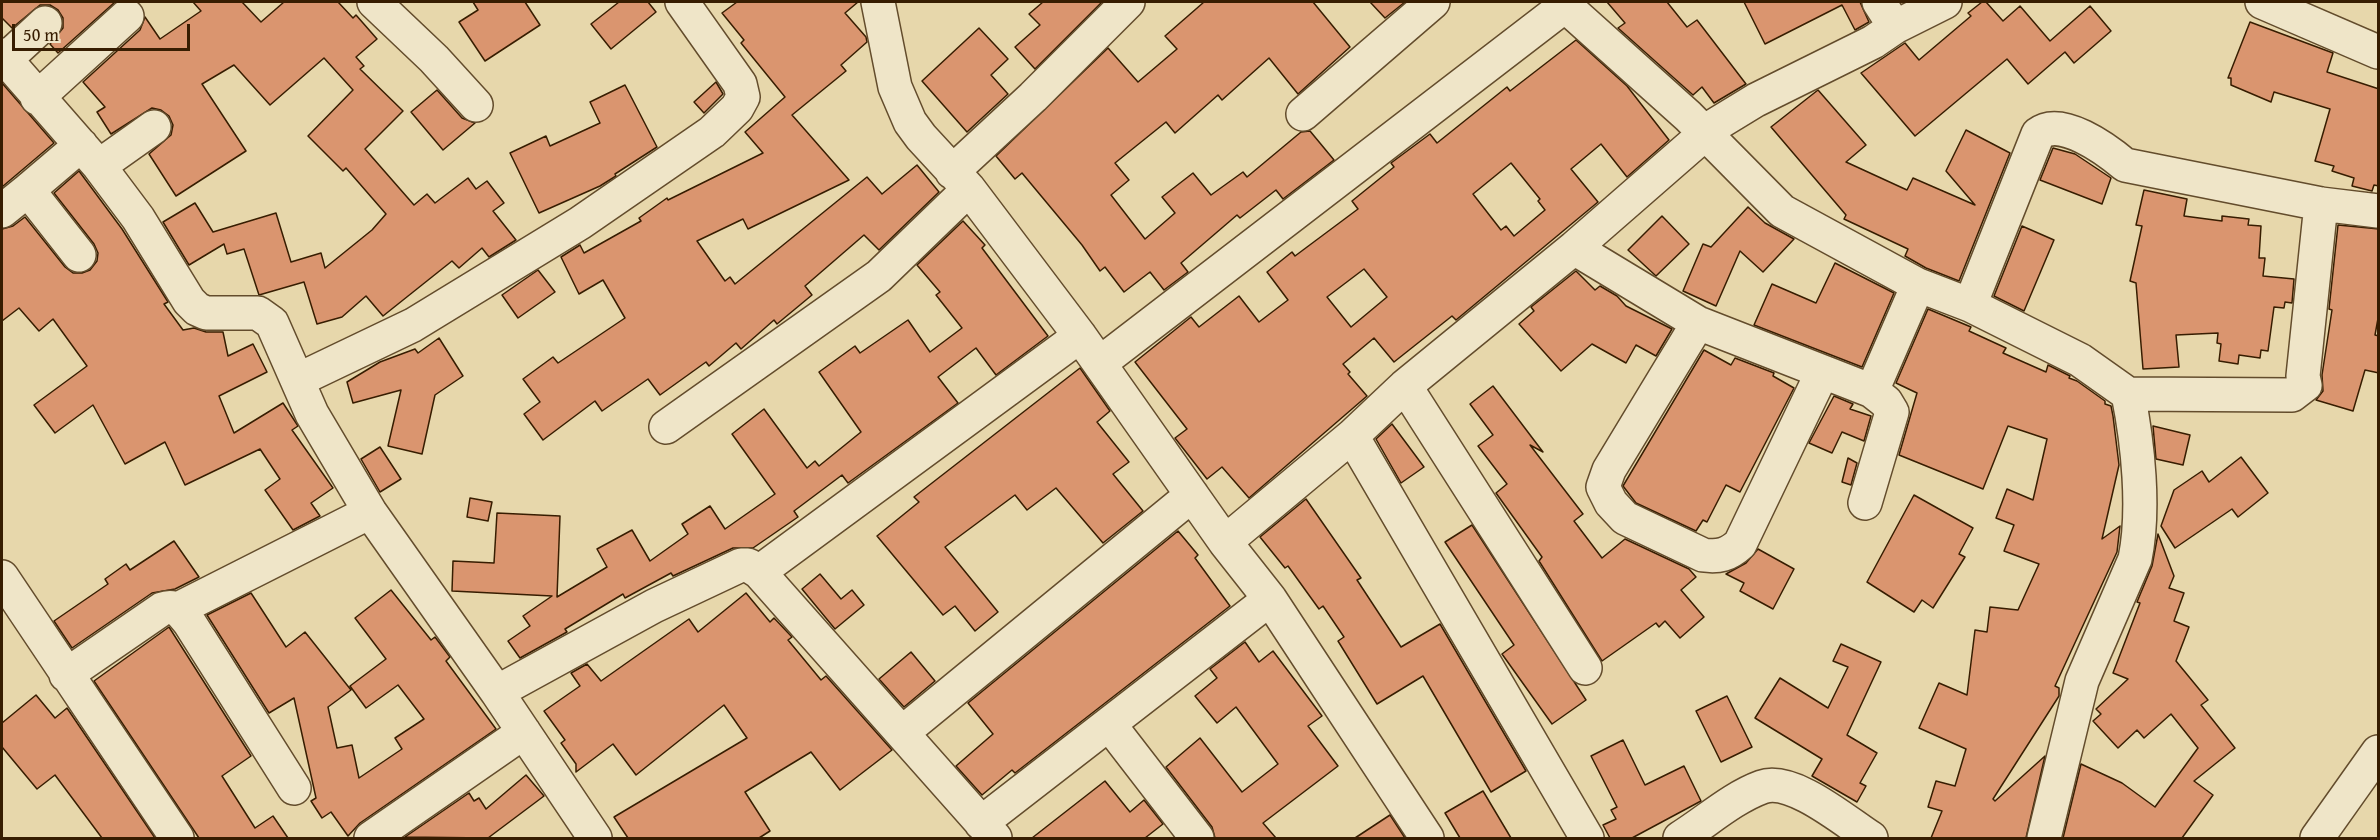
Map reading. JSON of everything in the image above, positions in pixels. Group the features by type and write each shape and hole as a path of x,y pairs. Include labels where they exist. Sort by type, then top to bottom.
{"street":[{"path":"374,2 435,59 476,105"},
{"path":"298,380 413,326 580,223 687,150 737,108 743,97 740,84 682,2"},
{"path":"878,2 900,103 921,137 960,180 1100,363 1225,542 1270,599 1427,838"},
{"path":"666,427 879,276 1033,97 1128,2"},
{"path":"1303,114 1433,2"},
{"path":"1225,542 1352,436 1405,386 1574,248 1707,133 1755,100 1873,42 1887,14 1945,2"},
{"path":"2262,2 2379,52"},
{"path":"1100,363 1564,3 1707,133 1782,211 1918,285 1970,305 2080,360 2128,394 2292,395 2305,385 2303,376 2321,204"},
{"path":"37,98 127,16"},
{"path":"45,23 3,58 90,155 138,218 189,301 197,309 206,313 258,313 267,317 312,414 370,512 497,692 595,838"},
{"path":"2,211 28,190 90,155 154,127"},
{"path":"1970,305 2038,134 2045,128 2056,127 2102,146 2125,165 2321,204 2379,211"},
{"path":"28,190 79,255"},
{"path":"1574,248 1698,323 1872,391 1891,406 1892,412 1865,503"},
{"path":"1872,391 1918,285"},
{"path":"1698,323 1608,470 1604,487 1611,503 1625,518 1703,555 1717,557 1731,553 1740,544 1822,373"},
{"path":"759,572 1080,336"},
{"path":"1405,386 1586,668"},
{"path":"2044,838 2082,681 2135,559 2138,545 2133,419 2128,394"},
{"path":"1352,436 1587,838"},
{"path":"903,732 1192,495"},
{"path":"178,609 370,512"},
{"path":"497,692 654,606 734,568 748,565 759,572 903,732 988,831 1109,724 1270,599"},
{"path":"2,577 177,838"},
{"path":"66,675 162,609 169,607 178,609 189,622 294,788"},
{"path":"1109,724 1197,838"},
{"path":"371,838 524,732"},
{"path":"2317,838 2379,752"},
{"path":"1680,838 1741,798 1764,786 1781,785 1803,794 1871,838"}],"building":[{"path":"2,2 115,2 58,53 50,44 63,28 63,18 58,10 50,5 40,5 12,28 2,18"},
{"path":"193,2 242,2 261,22 284,2 338,2 353,18 356,15 377,39 356,57 364,66 360,69 403,111 365,149 414,205 427,194 435,203 468,178 476,189 487,181 504,203 493,211 516,240 489,257 482,248 459,268 452,261 383,316 366,296 342,317 317,324 304,282 259,295 244,249 227,254 224,244 189,265 163,222 195,203 213,232 276,213 291,262 321,253 325,268 372,230 386,214 346,168 343,171 308,136 353,90 324,58 270,105 234,65 202,84 246,151 176,196 149,154 171,135 173,125 169,116 161,110 152,108 111,134 97,112 105,107 83,82 140,30 145,17 160,39 201,11"},
{"path":"473,2 525,2 540,25 485,61 459,22 478,10"},
{"path":"619,2 648,2 656,12 611,49 591,24"},
{"path":"737,2 858,2 845,13 866,37 867,42 841,65 846,71 792,115 849,180 748,229 743,219 697,241 725,281 730,277 735,284 867,177 882,194 917,165 939,192 879,250 864,235 805,286 812,295 777,324 774,320 741,349 736,343 709,366 706,362 660,395 648,379 602,411 595,401 543,440 524,414 540,402 523,379 553,357 558,363 625,318 603,280 579,294 561,257 580,245 584,253 641,221 639,218 667,198 668,200 763,153 745,132 785,97 741,43 744,40 722,13"},
{"path":"1043,2 1102,2 1035,69 1015,47 1040,25 1029,14"},
{"path":"1204,2 1313,2 1350,47 1298,94 1269,58 1222,100 1218,95 1175,133 1166,122 1115,163 1129,180 1111,195 1145,239 1175,213 1162,197 1193,173 1211,195 1243,172 1247,177 1301,132 1310,131 1334,160 1283,199 1276,190 1240,218 1237,215 1181,263 1188,272 1164,290 1150,272 1124,292 1105,267 1100,271 1082,245 1022,173 1015,179 996,156 1108,48 1138,82 1177,49 1165,36"},
{"path":"1370,2 1405,2 1385,18"},
{"path":"1607,2 1667,2 1687,27 1697,20 1746,84 1714,103 1702,87 1693,95 1618,28 1625,23"},
{"path":"1744,2 1860,2 1869,22 1855,30 1842,5 1765,44"},
{"path":"1982,2 1986,2 2003,21 2020,6 2050,41 2090,6 2111,31 2074,63 2065,52 2028,84 2007,59 1915,136 1861,73 1905,43 1919,60 1971,16 1968,13"},
{"path":"2250,22 2333,53 2327,72 2379,89 2379,186 2374,185 2372,191 2352,186 2354,178 2332,171 2334,166 2315,161 2330,109 2274,92 2271,102 2231,85 2231,78 2228,78"},
{"path":"979,28 1008,59 991,75 1008,94 967,132 922,81"},
{"path":"1576,40 1627,86 1669,140 1627,177 1601,144 1571,169 1598,202 1456,320 1452,316 1394,362 1374,338 1343,364 1350,372 1348,374 1367,396 1249,498 1222,467 1207,479 1175,438 1187,429 1135,362 1191,317 1199,327 1239,296 1259,322 1288,300 1267,272 1292,252 1295,256 1358,209 1352,201 1394,167 1391,163 1430,134 1437,143 1507,87 1510,91","holes":["1511,163 1540,199 1538,201 1545,210 1514,236 1506,226 1501,230 1473,194","1364,269 1387,297 1351,327 1327,297"]},
{"path":"716,82 723,94 704,113 694,102"},
{"path":"2,83 54,143 2,187"},
{"path":"625,85 657,147 600,186 539,213 510,153 546,136 550,146 600,123 590,102"},
{"path":"437,90 462,118 475,123 443,150 411,112"},
{"path":"1818,90 1866,145 1846,162 1907,190 1913,178 1975,205 1946,171 1966,130 2010,153 1959,281 1926,268 1905,256 1908,249 1844,219 1846,215 1771,127"},
{"path":"2053,148 2075,154 2111,178 2102,204 2040,180"},
{"path":"79,171 122,229 168,302 164,304 183,330 194,328 206,332 223,332 228,356 253,344 267,372 219,396 234,433 283,403 298,426 292,430 333,488 311,503 320,516 293,530 265,490 280,479 260,449 185,485 165,442 125,464 93,405 55,433 34,405 87,366 53,319 39,331 19,308 2,321 2,229 13,226 25,217 65,267 73,273 90,270 97,261 98,253 94,244 54,193"},
{"path":"2144,190 2187,199 2184,216 2222,221 2222,216 2249,219 2248,225 2261,226 2259,258 2265,258 2263,276 2294,279 2292,303 2285,302 2284,308 2274,307 2268,351 2261,350 2260,358 2239,355 2238,364 2219,361 2221,344 2217,343 2218,333 2176,335 2179,367 2143,369 2136,283 2130,281 2142,226 2136,225"},
{"path":"1748,207 1765,223 1794,239 1763,272 1740,251 1716,306 1683,291 1703,244 1711,247"},
{"path":"1662,216 1689,244 1656,276 1628,250"},
{"path":"963,221 985,245 982,248 1048,336 996,375 976,348 938,377 958,403 848,483 842,475 794,511 798,517 753,548 733,548 673,576 671,573 625,598 623,594 565,629 567,632 520,658 508,641 530,626 523,616 552,596 452,591 453,561 494,563 497,513 560,516 557,597 607,567 597,549 632,530 650,561 688,534 682,524 710,506 725,529 775,494 732,434 764,409 807,468 815,461 819,466 861,432 819,372 855,346 860,353 908,320 930,352 962,328 936,295 940,292 917,265"},
{"path":"2338,225 2379,229 2379,313 2375,335 2379,336 2379,373 2365,370 2353,411 2316,400 2323,391 2322,375 2332,310 2329,309"},
{"path":"2022,226 2054,240 2024,311 1994,296"},
{"path":"1835,263 1894,293 1862,367 1754,325 1772,284 1816,303"},
{"path":"538,270 555,292 518,318 502,295"},
{"path":"1576,271 1595,290 1600,286 1617,296 1626,306 1672,329 1656,356 1636,345 1626,363 1592,344 1561,371 1519,324 1534,311 1531,307"},
{"path":"1928,309 1971,327 1969,331 2006,348 2003,353 2046,372 2048,365 2070,376 2069,378 2077,381 2105,401 2105,404 2111,406 2113,416 2119,465 2102,539 2120,526 2117,552 2055,686 2059,688 2059,696 1993,799 1995,801 2045,756 2026,838 1931,838 1942,811 1928,807 1936,781 1955,786 1966,749 1919,728 1939,683 1967,695 1975,630 1987,632 1990,607 2018,610 2039,564 2004,551 2014,525 1996,518 2007,489 2033,500 2047,439 2008,426 1983,489 1899,455 1917,393 1896,383"},
{"path":"439,338 463,376 435,395 422,454 388,446 401,390 353,403 347,382 380,362 415,349 418,353"},
{"path":"1704,350 1731,365 1735,358 1774,373 1773,376 1794,388 1740,492 1726,485 1707,522 1703,520 1696,531 1636,503 1623,486"},
{"path":"1080,368 1110,411 1097,422 1129,462 1113,474 1143,511 1103,543 1056,488 1027,510 1015,495 945,547 998,612 975,631 955,606 943,615 877,536 919,502 914,497"},
{"path":"1493,386 1543,452 1530,445 1583,514 1574,521 1602,558 1625,539 1689,569 1696,577 1681,590 1704,617 1680,638 1665,621 1659,627 1656,623 1602,661 1539,561 1542,557 1496,493 1507,484 1478,446 1493,435 1470,404"},
{"path":"1834,396 1853,404 1850,409 1871,416 1864,441 1842,432 1832,453 1809,443"},
{"path":"1392,424 1424,467 1401,483 1376,439"},
{"path":"2153,426 2190,435 2183,465 2156,459"},
{"path":"380,447 401,479 380,492 361,459"},
{"path":"2241,457 2268,493 2238,517 2232,509 2175,548 2161,526 2174,490 2202,471 2209,482"},
{"path":"1848,458 1857,463 1851,485 1842,482"},
{"path":"1914,495 1973,528 1959,554 1965,557 1933,608 1922,600 1914,612 1867,582"},
{"path":"470,498 492,502 488,521 467,517"},
{"path":"1306,499 1361,578 1357,580 1401,647 1440,624 1526,771 1491,792 1423,676 1377,704 1338,641 1344,637 1323,606 1319,609 1288,566 1285,568 1260,537"},
{"path":"1472,525 1586,700 1552,724 1502,654 1514,645 1445,542"},
{"path":"1178,531 1198,555 1195,558 1230,606 1015,773 1012,770 982,795 956,766 993,734 968,703"},
{"path":"2158,534 2174,576 2169,588 2184,593 2174,621 2189,627 2176,661 2208,700 2201,705 2235,748 2194,781 2213,795 2182,838 2063,838 2081,764 2122,783 2155,807 2198,748 2171,714 2144,738 2137,730 2118,748 2093,721 2101,714 2096,709 2128,679 2113,673 2152,566"},
{"path":"174,541 199,577 175,589 152,593 72,648 54,621 108,584 105,579 126,564 130,570"},
{"path":"1758,549 1794,569 1773,609 1740,591 1744,583 1726,574 1746,563"},
{"path":"820,574 841,599 852,590 864,605 835,629 802,589"},
{"path":"391,590 431,640 435,637 450,657 446,661 496,729 360,823 348,836 331,812 322,818 311,801 316,798 294,698 269,713 207,615 251,593 286,647 305,632 351,690 328,707 337,748 352,745 359,778 402,749 395,738 424,719 398,685 366,708 350,686 386,659 355,618"},
{"path":"746,593 770,622 774,618 792,637 788,640 821,680 826,676 892,750 840,790 811,752 745,792 770,831 759,838 628,838 614,817 747,738 724,705 636,775 613,744 576,772 576,764 561,743 565,740 544,711 580,686 571,673 587,664 601,681 689,619 698,632"},
{"path":"169,627 251,756 222,776 255,828 273,816 288,838 199,838 94,681"},
{"path":"1245,642 1259,662 1273,651 1322,716 1308,726 1338,766 1263,823 1276,838 1215,838 1212,827 1166,767 1200,738 1242,792 1278,764 1236,707 1217,723 1195,696 1217,678 1210,669"},
{"path":"1841,644 1881,662 1847,735 1877,753 1860,783 1866,786 1857,802 1812,776 1822,759 1755,718 1780,678 1828,708 1848,667 1833,661"},
{"path":"911,652 935,681 904,707 879,679"},
{"path":"36,695 55,718 67,708 155,838 102,838 55,775 37,789 2,747 2,723"},
{"path":"1727,696 1752,747 1721,762 1696,711"},
{"path":"1623,740 1645,785 1684,766 1701,801 1632,838 1610,838 1603,825 1616,819 1611,810 1617,807 1591,756"},
{"path":"526,775 544,796 488,838 405,837 469,793 474,801 479,798 486,809"},
{"path":"1105,781 1130,812 1144,800 1163,824 1145,838 1032,838"},
{"path":"1483,791 1511,838 1460,838 1445,813"},
{"path":"1390,815 1405,838 1355,838"}]}
